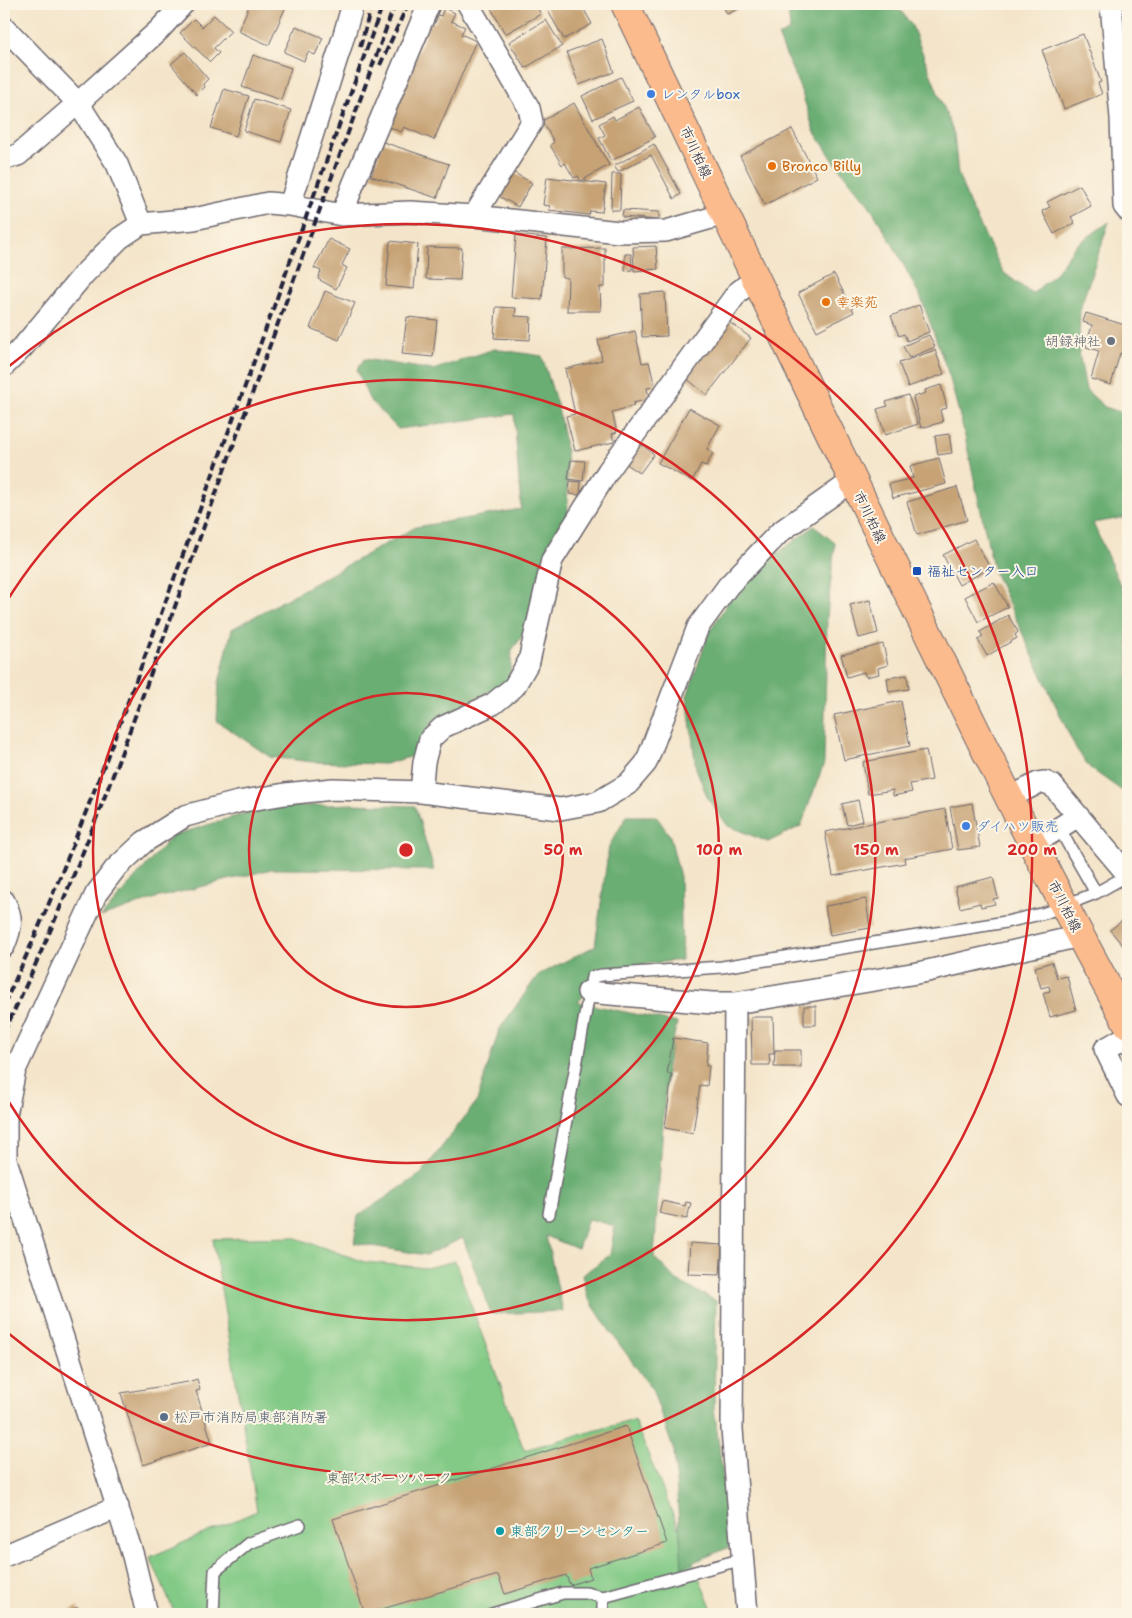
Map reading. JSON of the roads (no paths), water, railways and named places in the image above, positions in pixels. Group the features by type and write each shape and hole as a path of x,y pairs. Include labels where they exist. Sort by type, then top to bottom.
{"main road":[{"name":"市川柏線","path":"625,4 852,482 1009,798 1128,1024"}],"street":[{"path":"4,160 18,155 78,103 159,30 183,4"},
{"path":"290,205 353,4"},
{"path":"342,216 429,4"},
{"path":"468,4 529,108 532,122 474,216"},
{"path":"1111,4 1121,118 1124,206 1128,211"},
{"path":"4,27 78,103 117,164 141,224"},
{"path":"4,366 22,348 84,274 120,238 141,224 194,219 268,203 290,205 342,216 410,212 474,216 619,232 666,231 725,214"},
{"path":"421,792 424,762 430,739 443,726 493,704 514,687 529,661 552,560 608,470 631,438 736,293 756,278"},
{"path":"146,1614 133,1556 118,1507 5,1161 6,1115 15,1070 96,894 115,869 144,842 185,816 238,802 285,794 333,789 421,792 560,809 598,802 628,784 646,763 698,627 728,586 780,532 852,482"},
{"path":"1009,798 1038,784 1045,782 1052,785 1128,875"},
{"path":"1054,831 1078,816"},
{"path":"4,901 9,910 11,930 4,946"},
{"path":"588,992 712,1003 735,1003 923,972 1080,936"},
{"path":"735,1003 732,1429 747,1614"},
{"path":"1128,1036 1105,1049 1128,1096"},
{"path":"4,1556 118,1507"}],"lane":[{"path":"1054,831 1096,893"},
{"path":"549,1214 592,977 722,967 996,924 1045,913 1096,893 1128,875"},
{"path":"213,1614 215,1570 249,1543 300,1525"},
{"path":"492,1614 563,1593 586,1593 603,1597 743,1558"},
{"path":"603,1597 603,1614"}],"railway":[{"path":"360,47 372,4"},
{"path":"4,1004 25,960 63,869 116,732 210,481 383,4"},
{"path":"4,1032 61,906 112,778 395,4"},
{"path":"380,65 408,4"}],"place":[{"name":"レンタルbox","path":"651,94"},
{"name":"Bronco Billy","path":"772,166"},
{"name":"幸楽苑","path":"826,302"},
{"name":"胡録神社","path":"1111,341"},
{"name":"福祉センター入口","path":"917,571"},
{"name":"ダイハツ販売","path":"966,826"},
{"name":"松戸市消防局東部消防署","path":"164,1417"},
{"name":"東部クリーンセンター","path":"500,1531"}],"park label":[{"name":"東部スポーツパーク","path":"389,1478"}]}
